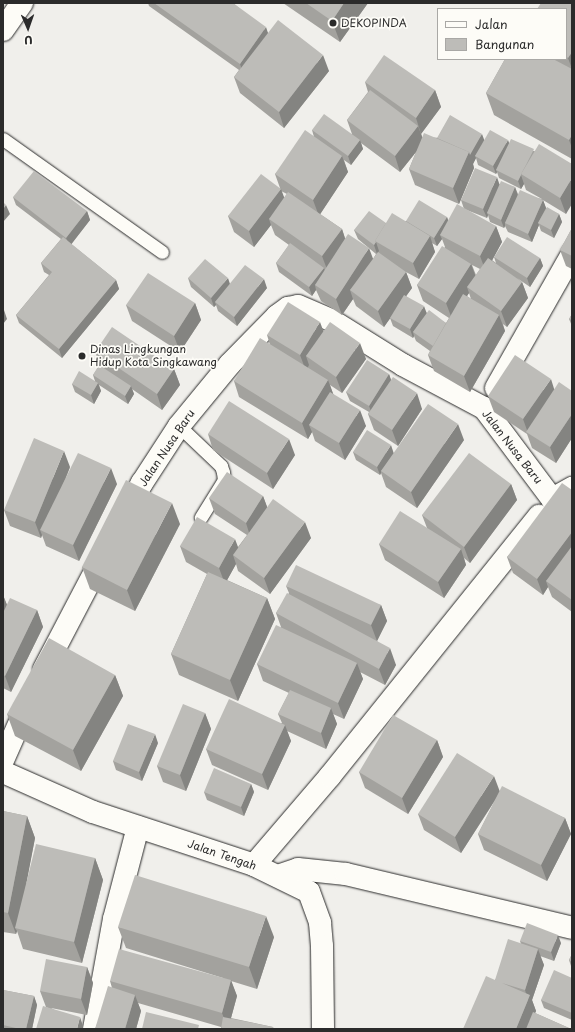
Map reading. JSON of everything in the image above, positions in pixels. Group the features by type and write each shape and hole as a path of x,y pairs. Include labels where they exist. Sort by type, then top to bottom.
{"street":[{"path":"3,30 22,3"},
{"path":"484,408 572,254"},
{"name":"Jalan Nusa Baru","path":"3,760 62,635 142,483 179,426 230,364 277,316 288,308 298,306 331,320 403,365 484,408 552,499"},
{"path":"254,865 330,776 552,499 572,488"},
{"name":"Jalan Tengah","path":"3,772 93,812 254,865 309,892 315,904 322,946 323,1029"},
{"path":"94,1029 114,919 138,827"},
{"path":"278,876 298,869 354,875 572,928"}],"lane":[{"path":"3,139 162,252"},
{"path":"179,426 221,466 223,472 224,480 200,516"}],"building":[{"path":"154,3 233,3 266,27 240,64"},
{"path":"306,3 344,3 332,21"},
{"path":"541,3 572,3 572,52 568,58 567,8 538,8"},
{"path":"278,20 323,55 279,112 234,77"},
{"path":"384,55 435,90 416,118 365,82"},
{"path":"504,60 555,60 572,69 572,135 569,140 486,93"},
{"path":"370,90 418,126 395,156 347,120"},
{"path":"324,114 360,140 348,156 312,130"},
{"path":"450,115 482,134 470,155 469,152 437,138"},
{"path":"305,130 342,156 313,200 275,174"},
{"path":"490,130 508,140 493,166 475,156"},
{"path":"424,133 469,152 453,188 409,169"},
{"path":"511,139 534,149 518,181 496,170"},
{"path":"539,144 572,164 572,178 560,198 521,174"},
{"path":"475,168 497,177 483,209 461,200"},
{"path":"34,171 87,211 66,238 13,197"},
{"path":"261,174 281,189 249,231 228,216"},
{"path":"501,181 515,187 501,220 487,213"},
{"path":"520,190 543,200 528,234 505,223"},
{"path":"288,192 342,229 322,256 269,219"},
{"path":"419,200 447,217 434,238 406,221"},
{"path":"3,202 6,205 3,209"},
{"path":"457,204 496,226 480,256 440,235"},
{"path":"547,207 559,214 551,230 538,223"},
{"path":"369,211 386,223 374,245 354,230"},
{"path":"392,213 430,236 413,263 375,241"},
{"path":"572,228 572,256 560,250"},
{"path":"348,234 369,248 336,299 315,285"},
{"path":"63,237 116,280 59,349 16,315 52,272 41,263"},
{"path":"507,237 540,258 527,278 494,257"},
{"path":"290,243 324,268 309,287 276,263"},
{"path":"442,246 471,264 446,303 417,285"},
{"path":"378,252 406,272 378,311 350,290"},
{"path":"488,258 522,282 501,311 467,287"},
{"path":"205,259 228,278 211,298 188,278"},
{"path":"245,265 264,279 234,317 215,302"},
{"path":"148,273 195,303 174,336 126,305"},
{"path":"463,294 499,315 464,376 428,355"},
{"path":"404,295 424,306 410,329 390,318"},
{"path":"288,302 320,322 300,355 267,335"},
{"path":"429,310 446,323 433,346 413,332"},
{"path":"330,322 360,343 336,377 306,356"},
{"path":"112,327 174,369 157,394 95,352"},
{"path":"260,338 328,380 302,423 234,381"},
{"path":"515,355 551,379 523,419 488,396"},
{"path":"367,360 389,374 369,406 346,392"},
{"path":"99,365 131,386 125,396 93,375"},
{"path":"79,371 98,383 91,395 72,384"},
{"path":"393,377 417,393 392,430 368,414"},
{"path":"559,382 572,391 572,414 550,447 526,432"},
{"path":"330,392 360,410 339,443 309,425"},
{"path":"229,401 289,439 267,473 208,434"},
{"path":"428,404 458,424 411,492 381,471"},
{"path":"367,430 391,445 377,467 353,452"},
{"path":"34,438 64,451 35,522 4,510"},
{"path":"78,453 111,468 73,545 40,530"},
{"path":"469,453 511,484 464,547 422,515"},
{"path":"227,472 263,496 246,523 209,498"},
{"path":"126,480 172,503 127,590 82,567"},
{"path":"562,483 572,490 572,532 537,579 507,557"},
{"path":"273,499 305,522 264,578 233,555"},
{"path":"400,511 461,549 438,582 379,544"},
{"path":"197,517 235,539 219,568 180,546"},
{"path":"572,546 572,600 546,581"},
{"path":"296,565 381,605 371,625 286,586"},
{"path":"208,572 267,598 230,680 171,654"},
{"path":"287,593 390,648 379,669 276,613"},
{"path":"10,598 37,610 5,676 3,675 3,613"},
{"path":"276,625 357,663 338,703 257,664"},
{"path":"49,638 115,675 73,750 7,714"},
{"path":"290,690 331,708 321,733 278,714"},
{"path":"229,699 285,725 262,774 206,749"},
{"path":"183,704 205,713 180,775 157,766"},
{"path":"393,715 437,740 402,798 359,772"},
{"path":"128,724 155,734 139,772 113,761"},
{"path":"457,753 494,776 455,837 418,814"},
{"path":"214,768 251,784 241,807 204,792"},
{"path":"502,786 565,818 541,865 478,834"},
{"path":"3,811 27,816 8,913 3,912"},
{"path":"36,844 95,858 74,942 15,928"},
{"path":"135,875 266,916 249,967 118,927"},
{"path":"527,923 558,935 551,952 520,941"},
{"path":"508,939 538,949 525,990 502,983 530,995 516,1029 463,1029 486,976 495,980"},
{"path":"119,949 231,980 222,1013 110,981"},
{"path":"572,954 572,962 569,960"},
{"path":"46,959 87,967 81,999 40,991"},
{"path":"554,970 572,978 572,1013 541,1000"},
{"path":"108,986 135,995 125,1029 95,1029"},
{"path":"3,990 34,996 26,1029 3,1025"},
{"path":"43,1006 80,1017 77,1029 36,1029"},
{"path":"146,1012 199,1025 198,1029 142,1029"},
{"path":"533,1012 569,1028 526,1029"},
{"path":"223,1017 273,1027 273,1029 221,1029"}],"place":[{"name":"DEKOPINDA","path":"333,23"},
{"name":"Dinas Lingkungan Hidup Kota Singkawang","path":"82,356"}]}
